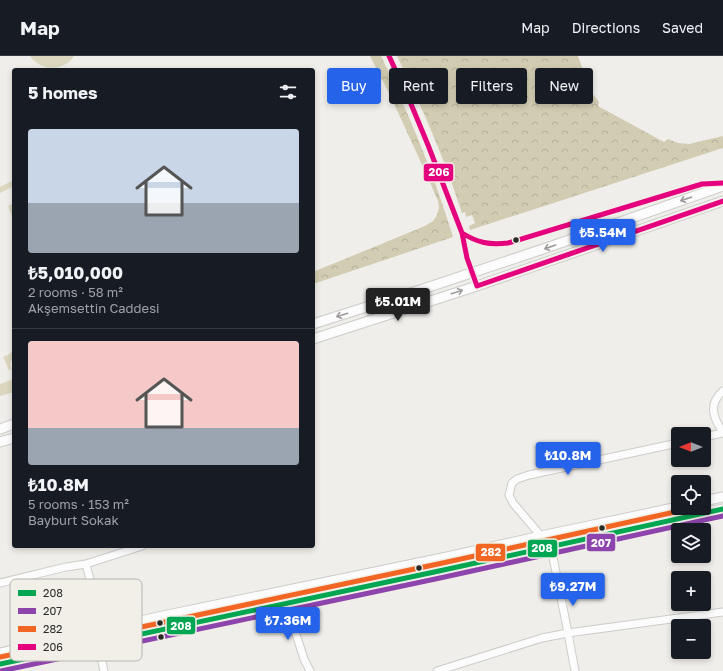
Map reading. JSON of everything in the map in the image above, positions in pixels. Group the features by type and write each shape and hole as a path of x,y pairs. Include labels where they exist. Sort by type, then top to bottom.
{"main road":[{"path":"315,323 549,247 723,186"},
{"path":"315,338 477,286 723,200"},
{"path":"0,429 12,425"},
{"path":"0,442 12,439"},
{"path":"711,500 723,497"},
{"path":"142,621 671,508"},
{"path":"142,634 723,509"},
{"path":"0,653 10,651"},
{"path":"0,664 14,661"}],"street":[{"path":"711,435 723,432 716,422 713,410 716,398 723,391"},
{"path":"574,671 551,547 513,503 509,495 512,483 517,479 528,475 671,444"},
{"path":"16,579 66,567 86,564 136,548"},
{"path":"86,564 90,579"},
{"path":"0,583 10,581"},
{"path":"286,603 304,658 310,671"},
{"path":"438,671 542,638 568,633 723,612"},
{"path":"102,661 104,671"}],"shaded area":[{"path":"30,56 74,56 64,65 52,68 40,65"},
{"path":"12,181 12,187 0,193 0,187"},
{"path":"12,204 12,217 8,206"},
{"path":"12,352 12,360 10,363 11,369 9,370 3,357"},
{"path":"12,380 12,393 0,396 0,384"}],"green space":[{"path":"370,56 381,56 389,74 389,93 381,77 381,68 376,68"},
{"path":"397,56 578,56 582,68 535,68 535,104 593,104 593,94 599,102 598,106 664,142 668,139 678,143 689,144 723,136 723,148 470,230 469,226 475,223 472,215 466,217 465,212 462,213 448,173 419,104 448,104 448,68 403,68"},
{"path":"394,104 403,104 411,122 429,167 453,237 315,283 315,271 425,226 433,221 439,208 438,201"}],"transit line":[{"name":"206","path":"389,56 428,145 462,233 467,258 477,286 723,201"},
{"name":"206","path":"462,233 473,239 484,242 495,244 508,243 702,184 723,183"},
{"name":"208","path":"142,634 723,509"},
{"name":"282","path":"142,627 671,513"},
{"name":"207","path":"142,641 723,516"},
{"name":"282","path":"0,657 10,655"},
{"name":"208","path":"0,664 14,661"},
{"name":"207","path":"1,671 48,661"}]}
